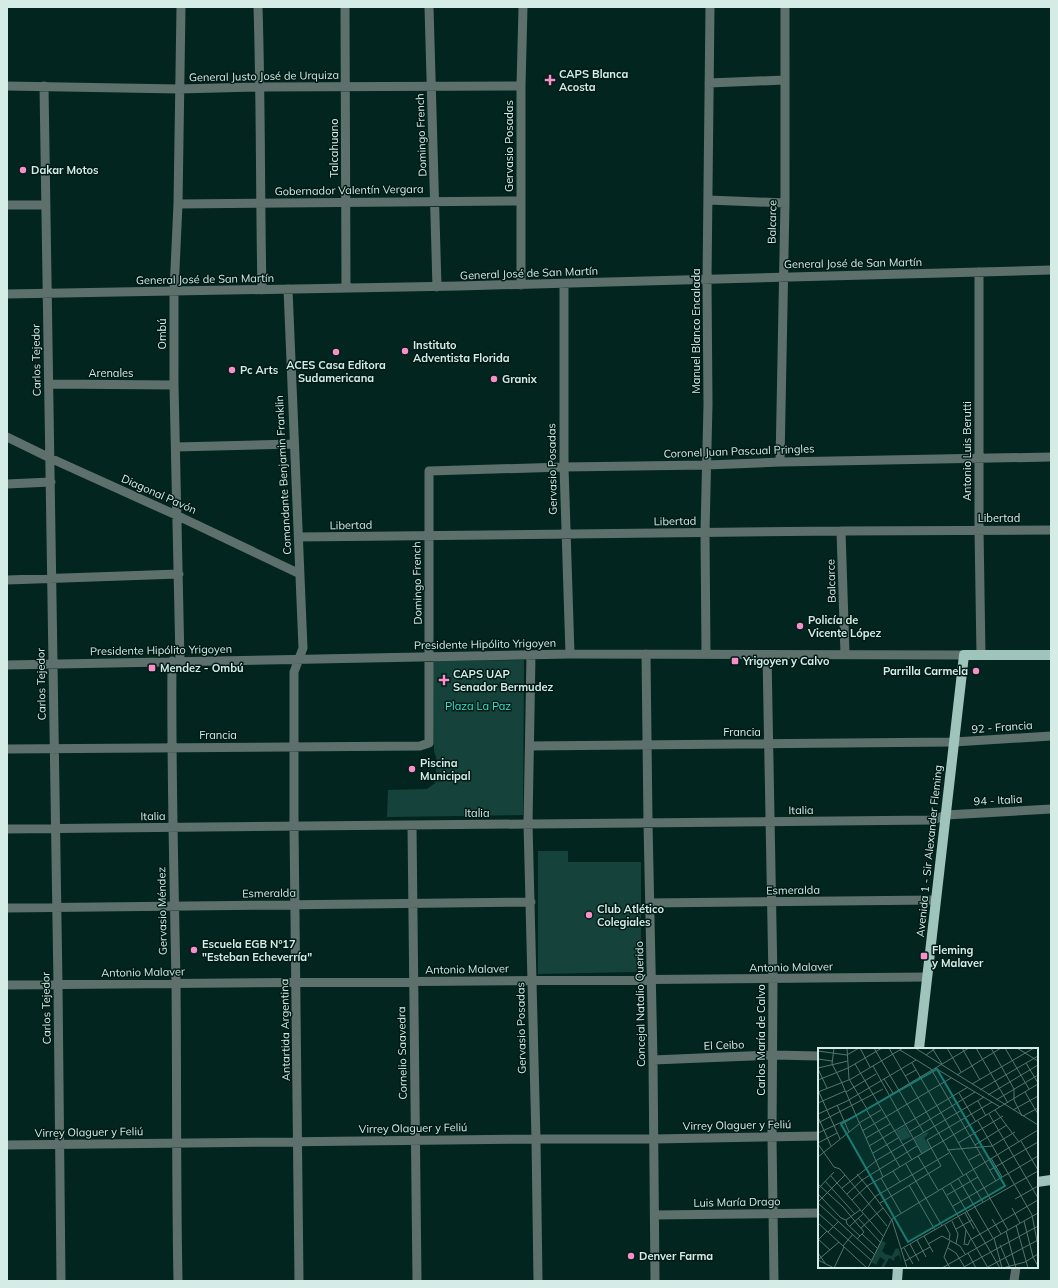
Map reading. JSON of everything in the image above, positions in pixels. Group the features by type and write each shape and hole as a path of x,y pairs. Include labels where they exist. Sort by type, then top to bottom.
{"main road":[{"path":"964,655 1051,655"},
{"name":"Avenida 1 - Sir Alexander Fleming","path":"919,1048 964,655"},
{"path":"1038,1182 1051,1180"},
{"path":"897,1281 898,1268"}],"street":[{"name":"Ombú","path":"176,661 179,574 176,514 174,291 178,204 181,7"},
{"path":"258,7 261,87 260,203 262,290"},
{"name":"Talcahuano","path":"345,7 346,288"},
{"name":"Domingo French","path":"429,7 437,287"},
{"name":"Gervasio Posadas","path":"521,285 520,86 523,7"},
{"name":"Manuel Blanco Encalada","path":"706,654 708,404 707,280 710,7"},
{"name":"Balcarce","path":"780,462 785,202 785,7"},
{"path":"709,83 785,80"},
{"name":"General Justo José de Urquiza","path":"7,86 179,89 346,86 520,86"},
{"name":"Carlos Tejedor","path":"44,86 58,985 61,1281"},
{"path":"708,200 785,202"},
{"name":"Gobernador Valentín Vergara","path":"178,204 521,201"},
{"path":"7,205 46,205"},
{"name":"General José de San Martín","path":"7,294 437,287 1051,270"},
{"name":"Antonio Luis Berutti","path":"979,272 979,529 981,655"},
{"name":"Gervasio Posadas","path":"564,284 564,467 570,654"},
{"name":"Comandante Benjamin Franklin","path":"288,289 293,444 299,538 303,648 299,659"},
{"name":"Arenales","path":"49,384 174,385"},
{"name":"Diagonal Pavón","path":"7,437 50,458 176,514 300,574"},
{"path":"176,447 293,444"},
{"name":"Coronel Juan Pascual Pringles","path":"429,472 564,467 1051,457"},
{"name":"Domingo French","path":"429,472 429,743"},
{"path":"7,484 50,482"},
{"name":"Libertad","path":"299,538 979,529 1051,530"},
{"name":"Balcarce","path":"841,531 845,654"},
{"path":"7,580 179,574"},
{"name":"Presidente Hipólito Yrigoyen","path":"7,665 570,654 964,655"},
{"name":"Concejal Natalio Querido","path":"646,654 655,1281"},
{"name":"Gervasio Posadas","path":"531,655 528,824 531,902 538,1281"},
{"name":"Carlos María de Calvo","path":"767,655 773,979 772,1137 774,1281"},
{"name":"Antartida Argentina","path":"299,659 294,672 294,826 299,1281"},
{"name":"Gervasio Méndez","path":"176,661 171,748 176,984 178,1281"},
{"name":"92 - Francia","path":"954,742 1051,736"},
{"name":"Francia","path":"530,746 954,742"},
{"name":"Francia","path":"7,749 420,746 429,743"},
{"name":"94 - Italia","path":"946,814 1051,808"},
{"name":"Italia","path":"7,829 933,820 946,814"},
{"name":"Cornelio Saavedra","path":"412,825 414,1140 417,1281"},
{"name":"Esmeralda","path":"650,903 936,900"},
{"name":"Esmeralda","path":"7,908 531,902"},
{"name":"Antonio Malaver","path":"7,985 927,977"},
{"name":"El Ceibo","path":"653,1060 773,1055 818,1056"},
{"name":"Virrey Olaguer y Feliú","path":"7,1145 818,1136"},
{"name":"Luis María Drago","path":"655,1215 818,1213"},
{"path":"1014,1281 1016,1268"}],"green space":[{"name":"Plaza La Paz","path":"524,660 523,815 387,817 388,790 427,789 435,783 437,761 434,751 433,661"},
{"name":"Club Atlético Colegiales","path":"538,851 568,851 568,862 641,862 641,968 636,972 538,974"}],"place":[{"name":"CAPS Blanca Acosta","path":"550,80"},
{"name":"Dakar Motos","path":"23,170"},
{"name":"Instituto Adventista Florida","path":"405,351"},
{"name":"ACES Casa Editora Sudamericana","path":"336,352"},
{"name":"Pc Arts","path":"232,370"},
{"name":"Granix","path":"494,379"},
{"name":"Policía de Vicente López","path":"800,626"},
{"name":"Yrigoyen y Calvo","path":"735,661"},
{"name":"Mendez - Ombú","path":"152,668"},
{"name":"Parrilla Carmela","path":"976,671"},
{"name":"CAPS UAP Senador Bermudez","path":"444,680"},
{"name":"Piscina Municipal","path":"412,769"},
{"name":"Club Atlético Colegiales","path":"589,915"},
{"name":"Escuela EGB Nº17 \"Esteban Echeverría\"","path":"194,950"},
{"name":"Fleming y Malaver","path":"924,956"},
{"name":"Denver Farma","path":"631,1256"}]}
